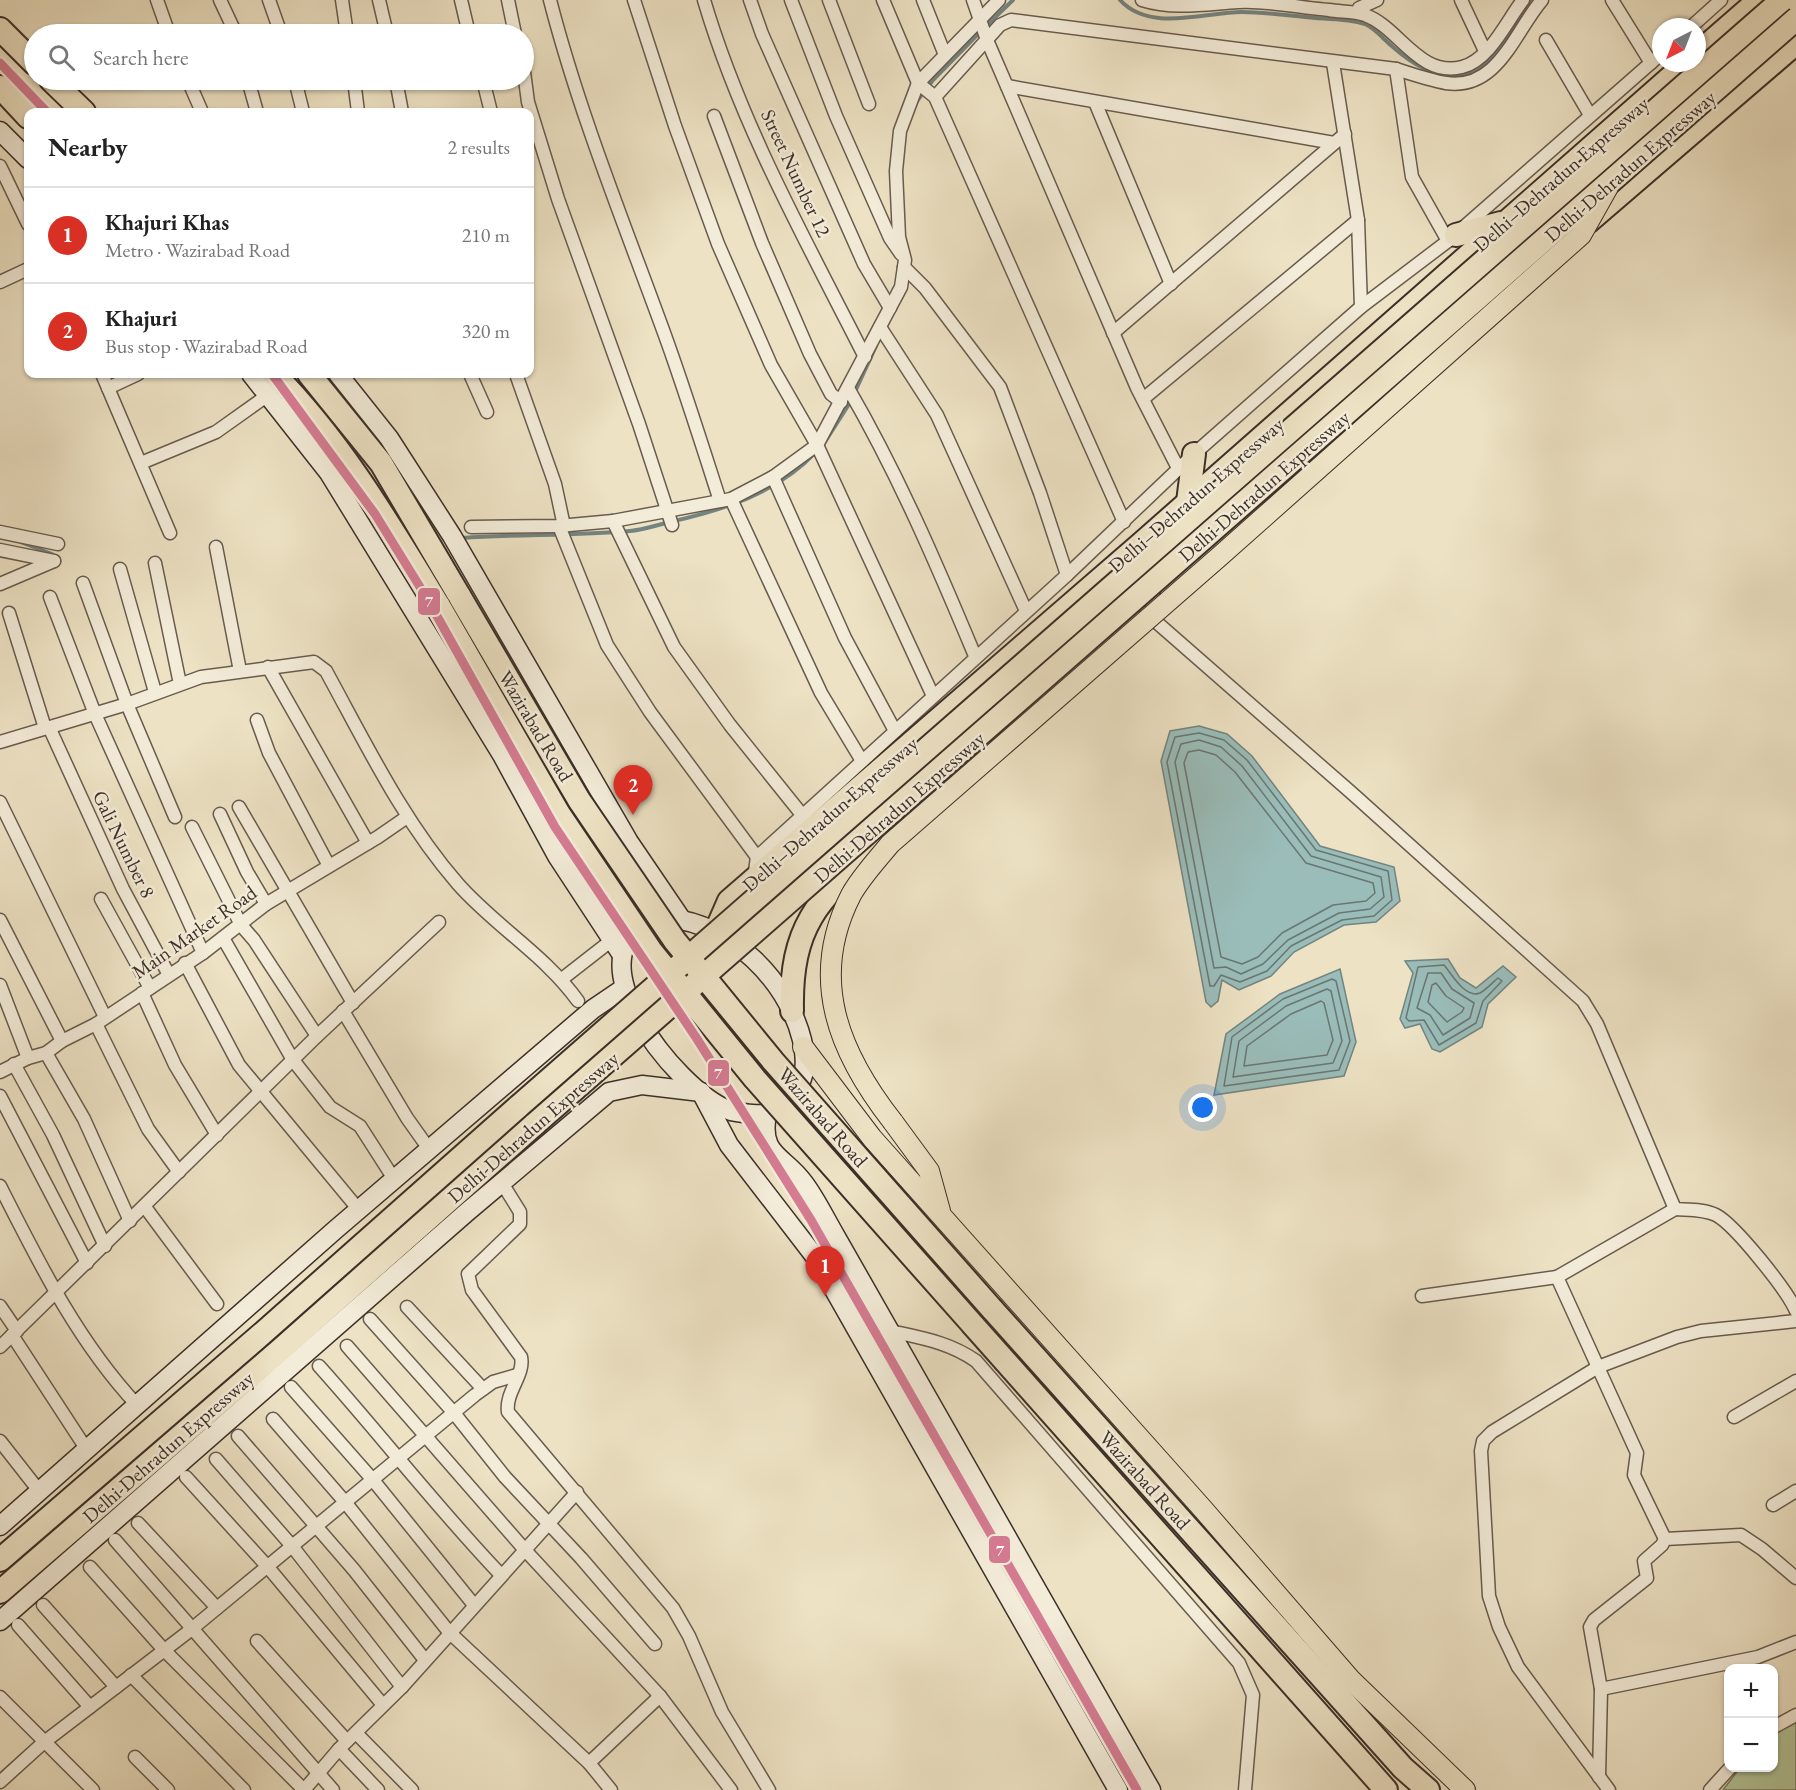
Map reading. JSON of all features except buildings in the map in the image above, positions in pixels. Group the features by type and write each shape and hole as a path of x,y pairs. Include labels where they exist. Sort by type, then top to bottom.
{"highway":[{"path":"1706,46 1759,0"},
{"name":"Delhi-Dehradun Expressway","path":"0,1560 264,1332 1782,0"},
{"name":"Delhi-Dehradun Expressway","path":"0,1592 280,1350 1796,20"},
{"path":"0,29 24,53"},
{"path":"792,1011 795,960 816,906 970,762 1796,43"},
{"name":"Delhi–Dehradun Expressway","path":"715,933 729,901 756,868 1188,502 1677,72"},
{"path":"0,87 24,113"},
{"path":"61,90 80,108"},
{"path":"1540,192 1576,233"},
{"path":"1452,238 1505,222"},
{"name":"Wazirabad Road","path":"278,378 328,433 359,476 439,606 559,814 651,951 754,1079 1386,1790"},
{"name":"Wazirabad Road","path":"313,378 381,463 579,800 675,941 773,1060 992,1309 1403,1768 1428,1790"},
{"path":"1186,461 1188,502"}],"main road":[{"path":"0,131 24,155"},
{"path":"941,1215 929,1171 851,1059 838,1027 831,992 831,964 839,924 852,893 883,852 1581,236 1609,184"},
{"path":"254,378 333,480 490,735 553,848 617,947 624,988 656,1044 701,1092 731,1111 767,1114 790,1099 804,1075 803,1047 792,1011 768,974 735,944 682,920 663,919 645,925 617,947"},
{"name":"Wazirabad Road","path":"341,378 389,438 452,536 531,676 619,824 682,920"},
{"path":"553,848 553,829 558,820 579,808 602,810 619,824"},
{"path":"0,1526 394,1179 593,1009 624,988"},
{"path":"803,1047 872,1138 1202,1508 1351,1680 1465,1790"},
{"path":"9,1623 506,1189 609,1092 642,1085 701,1092"},
{"path":"701,1092 729,1145 816,1258 1118,1790"},
{"name":"Wazirabad Road","path":"767,1114 763,1132 772,1152 803,1181 1150,1790"}],"street":[{"path":"157,0 165,24"},
{"path":"220,0 231,24"},
{"path":"269,0 277,24"},
{"path":"342,0 346,24"},
{"path":"379,0 385,24"},
{"path":"461,0 467,24"},
{"path":"508,0 513,24"},
{"path":"550,0 562,49 621,218 729,502 821,693 862,761"},
{"path":"634,0 675,126 718,244 771,365 818,449 933,696"},
{"name":"Street Number 12","path":"704,0 721,57 771,170 865,357"},
{"path":"750,0 762,34 864,264 890,308"},
{"path":"790,0 836,116 890,238 907,267 1000,387 1041,493 1067,574"},
{"path":"829,0 869,105"},
{"path":"883,0 1124,522"},
{"path":"923,0 945,55"},
{"path":"973,0 1007,86 1143,399 1186,461"},
{"path":"926,89 983,29 999,0"},
{"path":"1142,0 1178,6 1257,2 1359,7 1377,0"},
{"path":"1461,0 1485,51"},
{"path":"1359,7 1385,25 1402,45 1422,59 1436,65 1463,67 1485,51 1523,0"},
{"path":"471,526 561,530 616,529 670,518 729,502 776,482 818,449 841,402 852,394 865,357 883,330 890,308 902,287 907,267 899,237 897,171 900,131 945,55 983,29 1005,21 1023,21 1334,63 1396,69 1448,83 1470,81 1500,62 1542,0"},
{"path":"517,378 555,484 561,530 608,645 650,712 756,868 803,816 975,656 1124,522 1186,461 1360,307 1452,238 1651,63 1612,0"},
{"path":"1699,18 1713,3"},
{"path":"1546,40 1590,115"},
{"path":"1334,63 1358,220 1360,307"},
{"path":"1396,69 1412,177 1452,238"},
{"path":"1007,86 1334,143"},
{"path":"192,90 200,108"},
{"path":"250,90 255,108"},
{"path":"298,90 302,108"},
{"path":"355,90 358,108"},
{"path":"398,90 401,108"},
{"path":"486,90 490,108"},
{"path":"526,90 530,108"},
{"path":"1095,102 1171,284"},
{"path":"714,116 762,243 810,354 831,394 841,402"},
{"path":"534,121 558,199 670,518"},
{"path":"1113,333 1345,134"},
{"path":"0,166 24,216"},
{"path":"1143,399 1358,220"},
{"path":"0,282 24,271"},
{"path":"883,330 936,415 1026,611"},
{"path":"104,378 170,533"},
{"path":"108,388 129,378"},
{"path":"472,378 487,412"},
{"path":"852,394 890,463 975,656"},
{"path":"141,463 216,432 268,395"},
{"path":"776,482 845,638 895,731"},
{"path":"616,529 674,647 730,725 803,816"},
{"path":"0,531 58,544"},
{"path":"216,547 240,671"},
{"path":"0,550 54,561 0,584"},
{"path":"155,563 180,684"},
{"path":"120,569 155,692"},
{"path":"83,583 127,704 175,817"},
{"path":"50,597 95,714 203,953"},
{"path":"1143,611 1354,795 1583,1001 1597,1024 1675,1209"},
{"name":"Gali Number 8","path":"9,613 47,728 123,889 169,975"},
{"path":"0,742 127,704 201,677 306,661 321,665 407,816 459,884 562,979 578,1001"},
{"path":"268,667 368,843"},
{"path":"257,720 269,753 329,866"},
{"path":"0,802 148,1129 180,1172"},
{"path":"239,807 287,892 407,1119 429,1149"},
{"path":"220,814 247,872 266,904"},
{"name":"Main Market Road","path":"0,1071 28,1058 46,1053 62,1041 100,1020 203,953 266,904 368,843 407,816"},
{"path":"192,827 241,925 254,940 317,1036"},
{"path":"100,899 146,991 175,1065 217,1135"},
{"path":"0,920 62,1041"},
{"path":"0,1347 317,1036 439,921"},
{"path":"223,938 293,1060 330,1107 360,1126 394,1179"},
{"path":"562,979 617,947"},
{"path":"186,963 233,1056 359,1210"},
{"path":"0,985 28,1058"},
{"path":"46,1053 84,1119 130,1221"},
{"path":"14,1064 53,1135 105,1246"},
{"path":"0,1096 87,1263"},
{"path":"0,1186 55,1293 117,1384 137,1405"},
{"path":"506,1189 520,1212 521,1218 517,1230 468,1274 472,1290 523,1363 508,1394 508,1412 673,1608 690,1636 722,1712 768,1790"},
{"path":"145,1207 217,1304"},
{"path":"1422,1296 1557,1277 1675,1209 1708,1212 1724,1220 1792,1292 1796,1311"},
{"path":"1557,1277 1637,1453 1634,1475 1665,1539"},
{"path":"0,1306 87,1450"},
{"path":"407,1307 483,1389"},
{"path":"370,1319 454,1413 505,1477 548,1522 655,1644"},
{"path":"1609,1790 1518,1667 1499,1628 1489,1596 1481,1451 1483,1441 1492,1432 1598,1367 1689,1333 1796,1321"},
{"path":"890,1331 939,1341 957,1348 976,1361 1239,1663 1253,1695 1245,1790"},
{"path":"347,1346 525,1550 660,1696 731,1790"},
{"path":"319,1366 445,1515 501,1575"},
{"path":"0,1782 43,1743 193,1628 483,1389 497,1380 517,1376"},
{"path":"1734,1417 1796,1382"},
{"path":"291,1387 373,1480 474,1605"},
{"path":"273,1419 345,1502 449,1632 590,1762 611,1790"},
{"path":"238,1436 316,1526 426,1660"},
{"path":"0,1441 40,1492"},
{"path":"216,1459 292,1546 402,1687"},
{"path":"186,1477 267,1566 383,1705"},
{"path":"1773,1504 1796,1491"},
{"path":"90,1567 164,1650 304,1790 347,1741 402,1687 577,1492"},
{"path":"138,1523 217,1608"},
{"path":"1665,1539 1741,1535 1796,1578"},
{"path":"1599,1776 1601,1689 1590,1627 1594,1620 1647,1578 1644,1561 1662,1545 1665,1539"},
{"path":"115,1540 333,1790"},
{"path":"43,1605 117,1687"},
{"path":"9,1623 90,1707"},
{"path":"256,1641 347,1741 378,1790"},
{"path":"1601,1689 1758,1657 1796,1642"},
{"path":"131,1675 244,1790"},
{"path":"590,1762 660,1696"},
{"path":"0,1697 43,1743 93,1790"},
{"path":"1778,1724 1796,1714"},
{"path":"347,1741 412,1790"},
{"path":"135,1757 168,1790"},
{"path":"1710,1790 1726,1772"}],"green space":[{"path":"1796,1722 1796,1790 1723,1790 1737,1772 1778,1772 1778,1731"}],"water":[{"path":"1199,726 1227,734 1252,756 1320,846 1394,867 1400,901 1376,922 1344,925 1294,952 1271,976 1239,990 1222,980 1218,1001 1211,1007 1206,1002 1161,761 1170,731"},
{"path":"1448,959 1460,978 1476,988 1503,966 1516,977 1488,1004 1482,1027 1440,1052 1432,1049 1420,1024 1405,1028 1400,1019 1413,973 1405,961"},
{"path":"1340,969 1356,1042 1344,1076 1214,1095 1226,1034 1280,994"}],"waterway":[{"path":"986,26 1013,0"},
{"path":"1120,0 1132,10 1147,16 1162,18 1251,12 1359,22 1373,29 1416,64 1425,69 1452,76 1474,71 1494,56 1511,33 1530,0"},
{"path":"917,101 933,80 981,31"},
{"path":"854,394 876,346"},
{"path":"823,445 851,401"},
{"path":"462,538 609,533 645,529 710,512 749,498 785,479 816,452"},
{"path":"18,541 52,554"}],"transit line":[{"name":"7","path":"0,63 24,88"},
{"name":"7","path":"26,90 43,108"},
{"name":"7","path":"275,378 375,514 428,600 555,827 697,1039 811,1220 1137,1790"}],"place":[{"name":"Khajuri","path":"633,815"},
{"name":"Khajuri Khas","path":"825,1296"}]}
